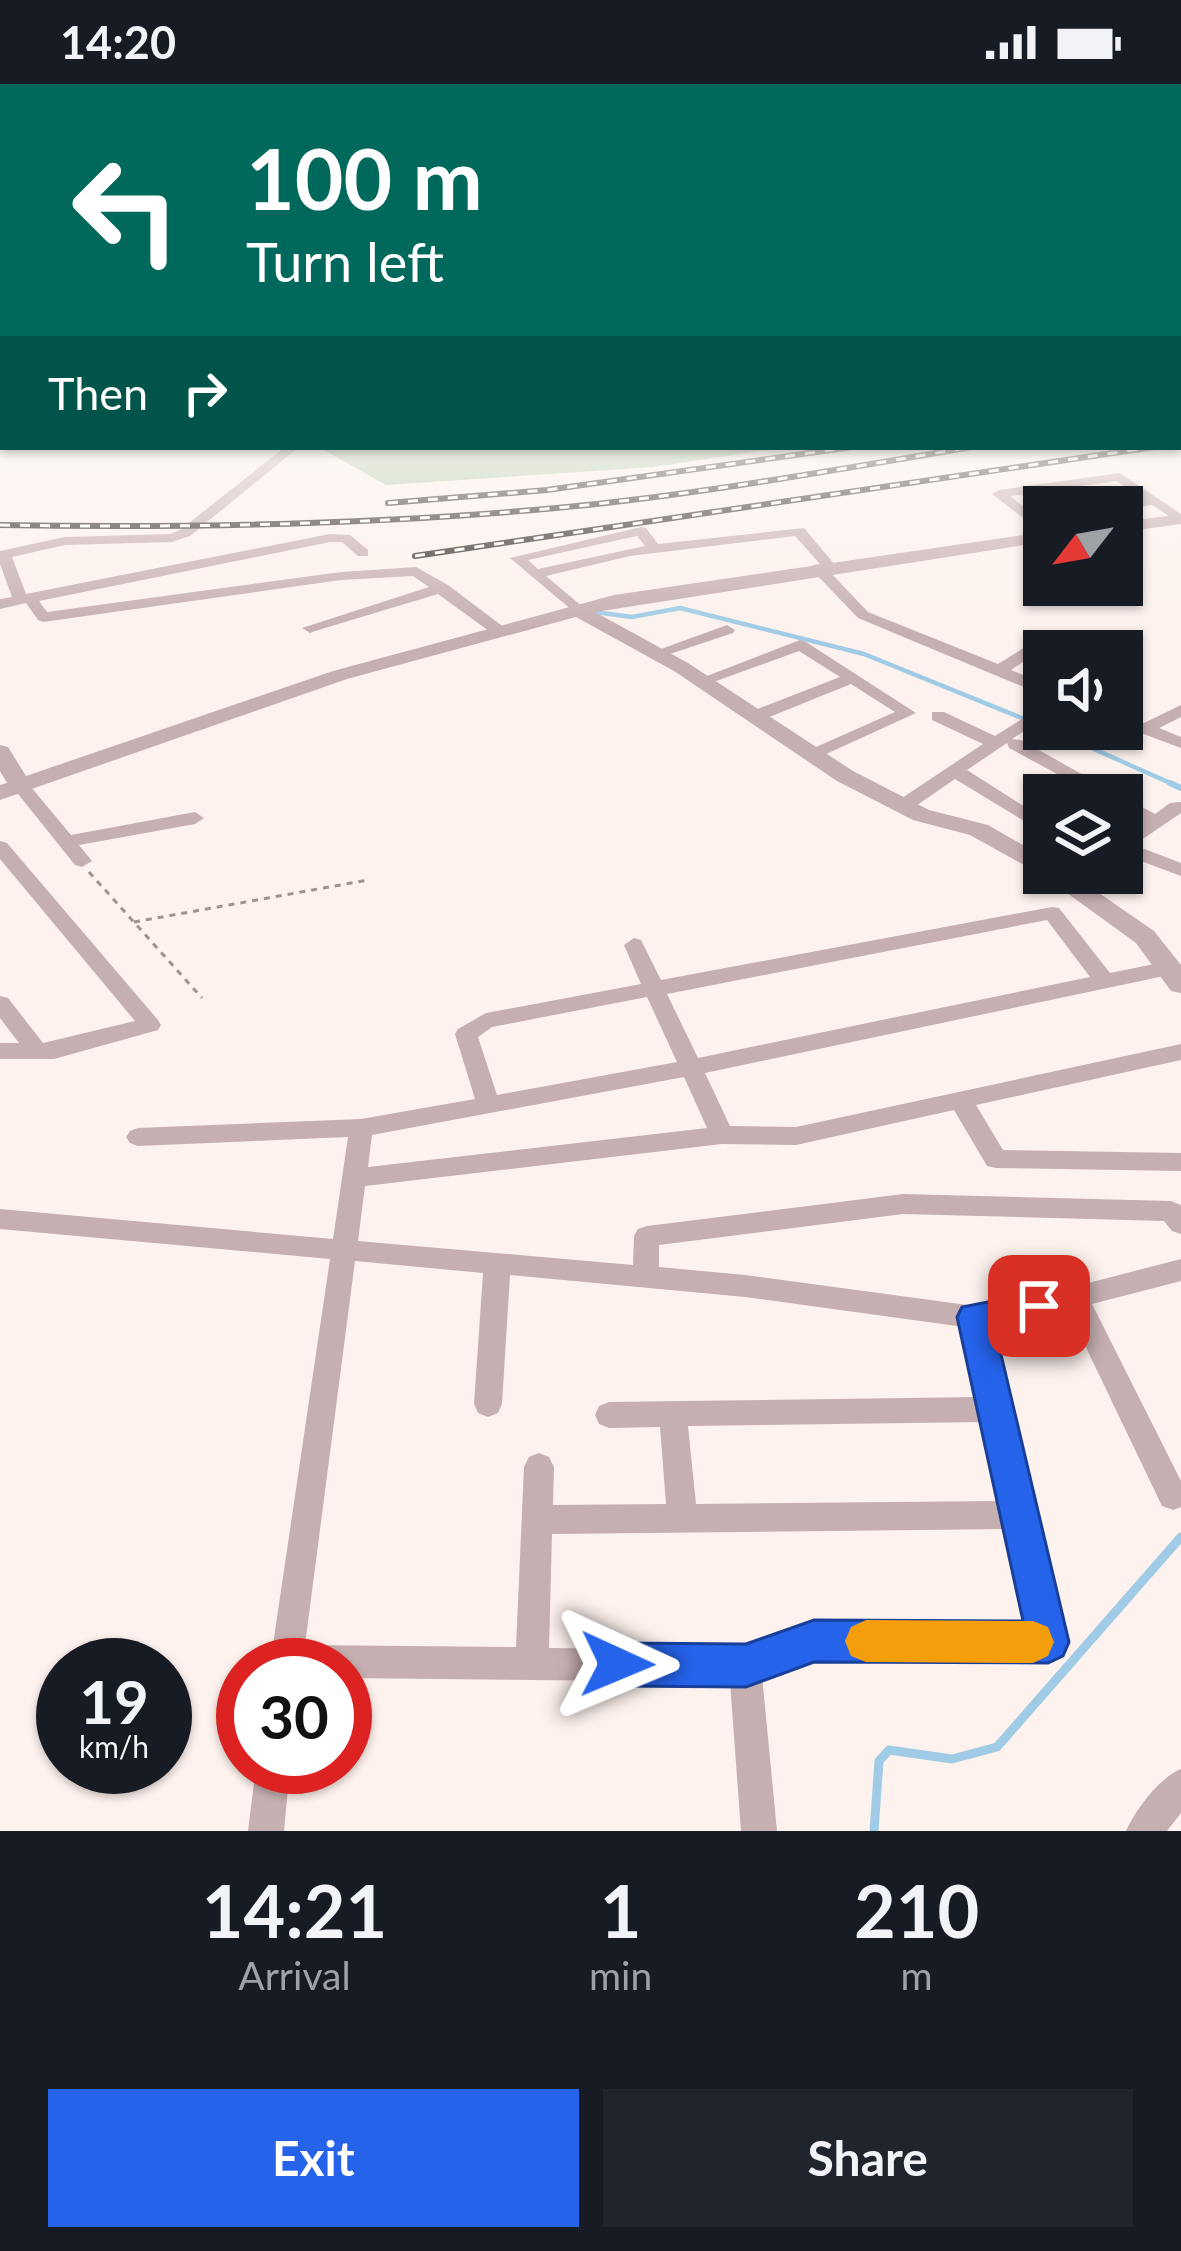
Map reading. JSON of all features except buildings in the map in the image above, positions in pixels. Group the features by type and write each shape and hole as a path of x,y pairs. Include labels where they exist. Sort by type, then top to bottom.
{"street":[{"path":"262,472 172,538 65,541 2,555 26,599 43,617 416,571 499,632"},
{"path":"1056,486 1120,477 1133,486"},
{"path":"1023,491 999,494 1023,509"},
{"path":"1143,493 1181,519"},
{"path":"1143,503 1155,501"},
{"path":"779,510 863,615 1023,681"},
{"path":"1143,524 1181,519"},
{"path":"654,549 641,530 517,558 579,611 658,653 813,755 903,806 979,830 1023,854"},
{"path":"534,574 654,549 799,531"},
{"path":"10,789 237,707 579,611 670,590 1023,537"},
{"path":"0,604 330,538 345,538 363,553"},
{"path":"310,628 443,588"},
{"path":"658,653 727,630"},
{"path":"702,681 800,645 908,713 813,755"},
{"path":"999,671 1023,655"},
{"path":"756,716 852,677"},
{"path":"1145,729 1181,710"},
{"path":"938,716 994,742"},
{"path":"903,806 1023,724"},
{"path":"1145,729 1181,743"},
{"path":"1015,744 1071,774"},
{"path":"0,752 10,789 82,861"},
{"path":"957,772 1023,814"},
{"path":"1143,831 1177,807"},
{"path":"1143,815 1155,822"},
{"path":"66,842 195,818"},
{"path":"0,1051 55,1051 150,1025 1,850"},
{"path":"1143,855 1181,870"},
{"path":"1087,894 1145,937 1175,976"},
{"path":"489,1106 466,1034 486,1021 1052,913 1104,980"},
{"path":"634,945 722,1136"},
{"path":"138,1137 361,1128 691,1068 1104,980 1175,976"},
{"path":"0,1003 37,1051"},
{"path":"354,1178 722,1136 796,1136 1181,1052"},
{"path":"961,1101 996,1159 1181,1162"},
{"path":"289,1638 361,1128"},
{"path":"645,1278 647,1236 903,1204 1171,1211 1181,1224"},
{"path":"0,1219 645,1278 928,1307 975,1317 1003,1316 1181,1270"},
{"path":"488,1403 496,1266"},
{"path":"1075,1297 1173,1496"},
{"path":"372,1663 746,1666 814,1641 1048,1642 975,1317"},
{"path":"609,1415 994,1409"},
{"path":"673,1414 682,1519"},
{"path":"532,1664 539,1468"},
{"path":"537,1520 1018,1515"},
{"path":"746,1666 759,1831"},
{"path":"1144,1831 1181,1786"},
{"path":"266,1831 270,1794"}],"path":[{"path":"82,861 202,998"},
{"path":"134,922 368,880"}],"green space":[{"path":"362,472 587,472 386,485"}],"waterway":[{"path":"595,612 632,617 680,608 864,654 1023,718"},
{"path":"1096,750 1177,786"},
{"path":"1170,783 1181,788"},
{"path":"874,1831 879,1761 889,1750 952,1759 997,1747 1181,1537"}],"railway":[{"path":"388,503 547,490 678,472"},
{"path":"0,525 278,524 487,514 661,496 823,472"},
{"path":"415,556 988,472"}],"slow traffic":[{"path":"866,1641 1033,1642"}],"route":[{"path":"617,1664 746,1666 814,1641 1048,1642 975,1317 1003,1316 1039,1306"}]}
